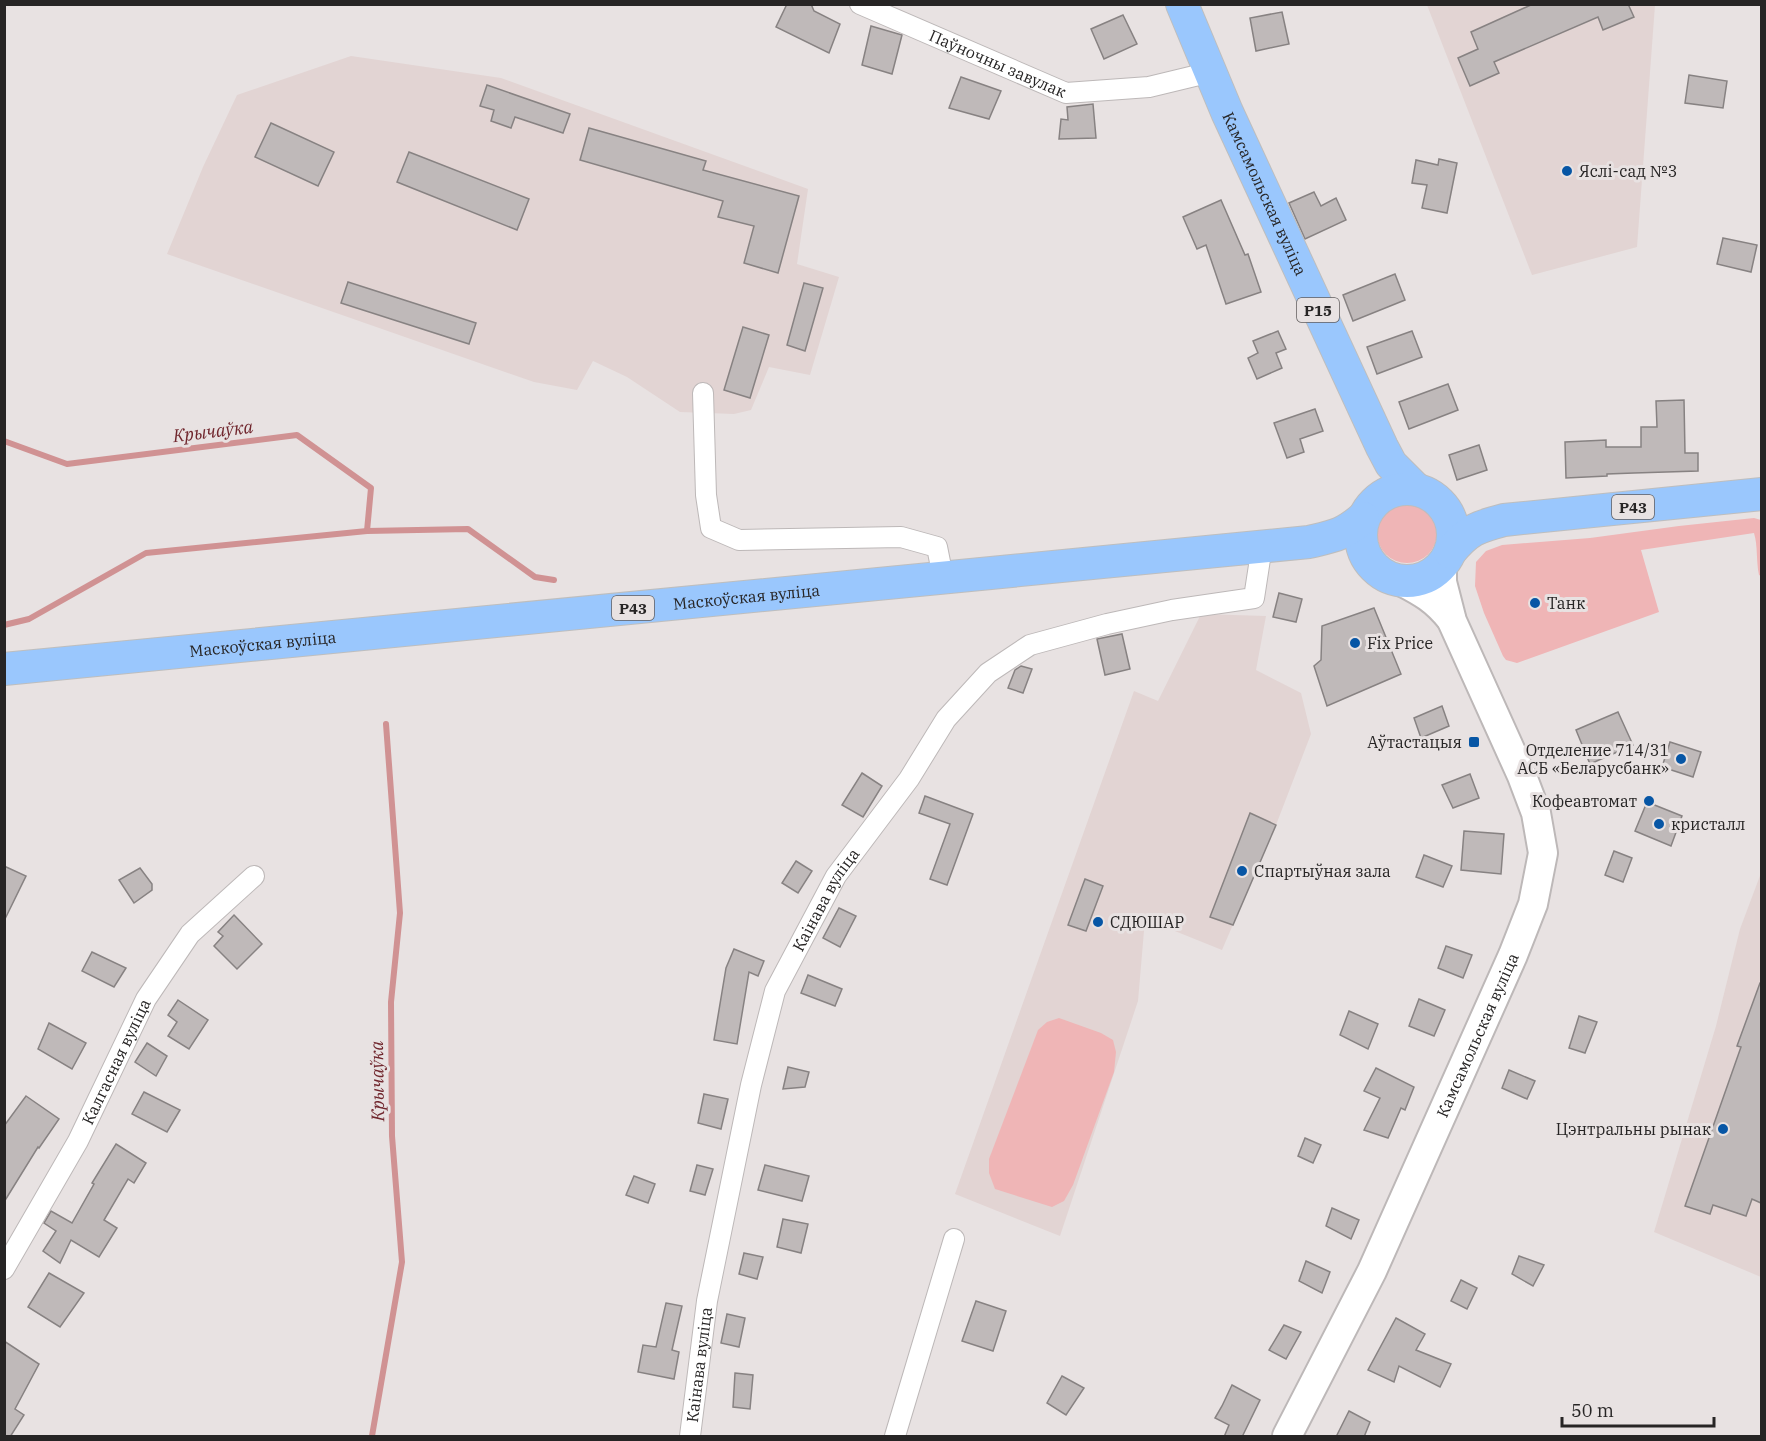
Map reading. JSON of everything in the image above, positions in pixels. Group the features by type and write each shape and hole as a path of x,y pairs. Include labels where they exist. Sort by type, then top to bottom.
{"main road":[{"name":"Камсамольская вуліца","path":"1182,4 1227,112 1382,447 1391,464 1427,495"},
{"name":"Камсамольская вуліца","path":"1367,512 1380,485 1383,469 1382,447"},
{"name":"Р43","path":"1367,512 1384,494 1399,489 1427,495 1462,513 1478,518 1504,520"},
{"name":"Р43","path":"1372,566 1385,576 1401,581 1416,580 1431,575 1461,539 1480,526 1504,520 1761,494"},
{"path":"1427,495 1449,515 1453,533 1446,558"},
{"name":"Маскоўская вуліца","path":"4,669 1309,542 1348,530 1367,512"},
{"path":"1367,512 1360,535 1363,551 1372,566"},
{"name":"Маскоўская вуліца","path":"1309,542 1334,545 1354,553 1372,566"},
{"name":"Камсамольская вуліца","path":"1287,1437 1372,1271 1513,955 1533,904 1543,853 1536,813 1522,776 1452,621 1442,582 1446,558"},
{"name":"Камсамольская вуліца","path":"1401,581 1426,594 1440,605 1452,621"}],"street":[{"name":"Паўночны завулак","path":"860,4 1066,93 1149,87 1211,72"},
{"path":"703,393 706,495 711,528 739,540 901,537 937,547 943,578"},
{"name":"Каінава вуліца","path":"690,1437 708,1301 751,1085 774,991 836,876 909,779 946,719 988,673 1030,645 1172,610 1254,598 1262,546"},
{"name":"Калгасная вуліца","path":"4,1269 78,1142 146,999 190,934 254,876"},
{"path":"895,1437 954,1239"}],"shaded area":[{"name":"Яслі-сад №3","path":"1427,5 1655,5 1637,247 1532,275"},
{"path":"351,56 501,78 808,189 797,264 839,277 810,375 769,367 751,410 734,414 680,412 627,377 593,361 577,390 534,382 167,254 203,167 237,95"},
{"path":"1407,503 1424,508 1432,516 1437,533 1432,550 1424,558 1407,563 1390,558 1382,550 1377,533 1382,516 1390,508"},
{"path":"1754,518 1761,520 1761,576 1758,570 1754,533 1641,550 1659,612 1517,663 1506,660 1503,656 1475,586 1476,562 1486,551 1502,545 1590,538"},
{"name":"СДЮШАР","path":"1201,614 1266,616 1256,670 1301,693 1311,734 1276,825 1222,950 1145,919 1138,1001 1060,1236 955,1194 1134,691 1158,701"},
{"name":"Цэнтральны рынак","path":"1761,873 1761,1277 1654,1232 1716,1026 1740,929"},
{"path":"1059,1018 1101,1033 1113,1040 1116,1052 1114,1072 1073,1185 1064,1201 1052,1207 995,1189 989,1173 989,1159 1038,1030 1047,1022"}],"building":[{"path":"787,4 811,4 814,11 840,24 829,53 776,27"},
{"path":"1533,4 1628,4 1634,17 1603,30 1598,17 1494,62 1499,73 1470,86 1458,58 1478,49 1471,32"},
{"path":"1282,12 1289,44 1256,51 1250,18"},
{"path":"1123,15 1137,44 1104,59 1091,29"},
{"path":"871,26 902,35 892,74 862,65"},
{"path":"1689,75 1727,81 1723,108 1685,103"},
{"path":"961,77 1001,91 989,119 949,108"},
{"path":"487,85 570,114 563,133 515,117 511,128 491,121 494,110 480,106"},
{"path":"1093,104 1096,138 1059,139 1061,119 1068,120 1067,107"},
{"path":"271,123 334,152 318,186 255,157"},
{"path":"589,128 706,161 703,170 799,196 778,273 744,263 754,226 718,217 723,201 580,160"},
{"path":"409,152 529,199 517,230 397,182"},
{"path":"1439,159 1457,163 1447,213 1422,208 1427,185 1412,183 1416,160 1438,165"},
{"path":"1314,192 1321,206 1336,198 1346,220 1305,239 1289,203"},
{"path":"1221,200 1245,255 1248,254 1261,292 1226,304 1206,245 1197,249 1183,217"},
{"path":"1723,238 1757,245 1751,272 1717,264"},
{"path":"1395,274 1405,300 1353,321 1343,295"},
{"path":"348,282 476,323 469,344 341,303"},
{"path":"804,283 823,288 805,351 787,345"},
{"path":"743,327 769,335 750,398 724,390"},
{"path":"1278,331 1286,349 1276,353 1282,368 1257,379 1248,358 1258,353 1253,341"},
{"path":"1412,331 1422,357 1377,374 1367,347"},
{"path":"1448,384 1458,410 1409,429 1399,402"},
{"path":"1684,400 1685,453 1698,453 1698,471 1607,474 1607,476 1566,478 1565,442 1606,440 1606,447 1641,447 1641,427 1657,427 1656,401"},
{"path":"1315,409 1323,431 1300,439 1304,452 1287,458 1274,423"},
{"path":"1479,445 1487,470 1457,480 1449,455"},
{"path":"1279,593 1302,599 1296,622 1273,617"},
{"name":"Fix Price","path":"1374,608 1401,674 1327,706 1314,666 1321,660 1322,626"},
{"path":"1122,634 1130,669 1105,675 1097,639"},
{"path":"1021,666 1032,669 1023,693 1008,688 1015,670"},
{"path":"1442,706 1449,726 1421,738 1414,718"},
{"path":"1618,712 1633,745 1590,764 1576,730"},
{"name":"Отделение 714/31 АСБ «Беларусбанк»","path":"1670,742 1701,752 1693,777 1662,767"},
{"path":"862,773 882,786 863,817 842,805"},
{"path":"1470,774 1479,798 1453,808 1442,785"},
{"path":"925,796 973,814 947,885 930,879 950,824 919,813"},
{"name":"кристалл","path":"1647,802 1682,816 1671,846 1635,831"},
{"name":"Спартыўная зала","path":"1250,813 1276,825 1233,925 1210,917"},
{"path":"1464,831 1504,834 1501,874 1461,870"},
{"path":"1614,851 1632,858 1623,882 1605,875"},
{"path":"1424,855 1452,866 1443,887 1416,877"},
{"path":"796,861 812,871 798,893 782,883"},
{"path":"4,866 26,876 4,921"},
{"path":"140,868 152,884 152,890 134,903 119,880"},
{"path":"1085,879 1103,886 1086,931 1068,925"},
{"path":"839,908 856,916 840,947 823,938"},
{"path":"234,915 262,944 237,969 214,946 223,936 218,932"},
{"path":"1446,946 1472,955 1463,978 1438,968"},
{"path":"734,949 764,961 758,976 749,972 737,1044 714,1040 726,968"},
{"path":"92,952 126,968 114,987 82,971"},
{"path":"808,975 842,989 835,1006 801,993"},
{"path":"1760,983 1761,1203 1752,1199 1746,1216 1713,1205 1710,1214 1685,1206 1741,1047 1737,1046"},
{"path":"1419,999 1445,1010 1434,1036 1409,1026"},
{"path":"178,1000 208,1020 189,1049 168,1036 177,1022 168,1015"},
{"path":"1349,1011 1378,1024 1368,1049 1340,1035"},
{"path":"1579,1016 1597,1022 1585,1053 1569,1048"},
{"path":"49,1023 86,1043 72,1069 38,1049"},
{"path":"147,1043 167,1056 156,1076 135,1062"},
{"path":"788,1067 809,1072 805,1087 783,1089"},
{"path":"1376,1068 1414,1087 1405,1110 1401,1108 1388,1138 1364,1130 1380,1098 1364,1091"},
{"path":"1509,1070 1535,1081 1527,1099 1502,1088"},
{"path":"144,1092 180,1110 167,1132 132,1114"},
{"path":"704,1094 728,1099 721,1129 698,1123"},
{"path":"26,1096 59,1119 38,1147 4,1202 4,1126"},
{"path":"1305,1138 1321,1145 1313,1163 1298,1156"},
{"path":"116,1144 146,1163 134,1183 128,1179 104,1220 117,1228 99,1257 71,1240 60,1263 43,1251 56,1231 44,1223 51,1211 72,1223 94,1184 92,1183"},
{"path":"697,1165 713,1169 705,1195 690,1191"},
{"path":"765,1165 809,1176 802,1201 758,1190"},
{"path":"634,1176 655,1184 648,1203 626,1195"},
{"path":"1332,1208 1359,1220 1351,1239 1326,1226"},
{"path":"783,1219 808,1224 801,1253 777,1247"},
{"path":"744,1253 763,1257 757,1279 739,1274"},
{"path":"1519,1256 1544,1265 1533,1286 1512,1274"},
{"path":"1306,1261 1330,1272 1322,1293 1299,1281"},
{"path":"49,1273 84,1293 60,1327 28,1307"},
{"path":"1461,1280 1477,1288 1467,1309 1451,1301"},
{"path":"976,1301 1006,1311 993,1351 962,1341"},
{"path":"666,1303 682,1306 672,1350 679,1352 674,1379 638,1372 643,1345 656,1347"},
{"path":"727,1314 745,1318 739,1347 721,1343"},
{"path":"1396,1318 1425,1334 1416,1350 1451,1364 1440,1387 1399,1366 1394,1382 1368,1370"},
{"path":"1284,1325 1301,1332 1286,1359 1269,1350"},
{"path":"4,1341 39,1364 15,1409 24,1415 10,1437 4,1437"},
{"path":"735,1373 753,1375 750,1409 733,1407"},
{"path":"1062,1376 1084,1388 1066,1415 1047,1403"},
{"path":"1232,1385 1260,1400 1242,1437 1224,1437 1229,1425 1215,1418"},
{"path":"1349,1411 1370,1422 1364,1437 1336,1437"}],"waterway":[{"name":"Крычаўка","path":"4,441 67,464 297,435 371,488 367,531"},
{"path":"4,625 29,619 146,553 367,531 468,529 535,577 554,580"},
{"name":"Крычаўка","path":"372,1436 402,1262 392,1136 391,1002 400,913 386,724"}],"place":[{"name":"Яслі-сад №3","path":"1567,171"},
{"name":"Танк","path":"1535,603"},
{"name":"Fix Price","path":"1355,643"},
{"name":"Аўтастацыя","path":"1474,742"},
{"name":"Отделение 714/31 АСБ «Беларусбанк»","path":"1681,759"},
{"name":"Кофеавтомат","path":"1649,801"},
{"name":"кристалл","path":"1659,824"},
{"name":"Спартыўная зала","path":"1242,871"},
{"name":"СДЮШАР","path":"1098,922"},
{"name":"Цэнтральны рынак","path":"1723,1129"}]}
